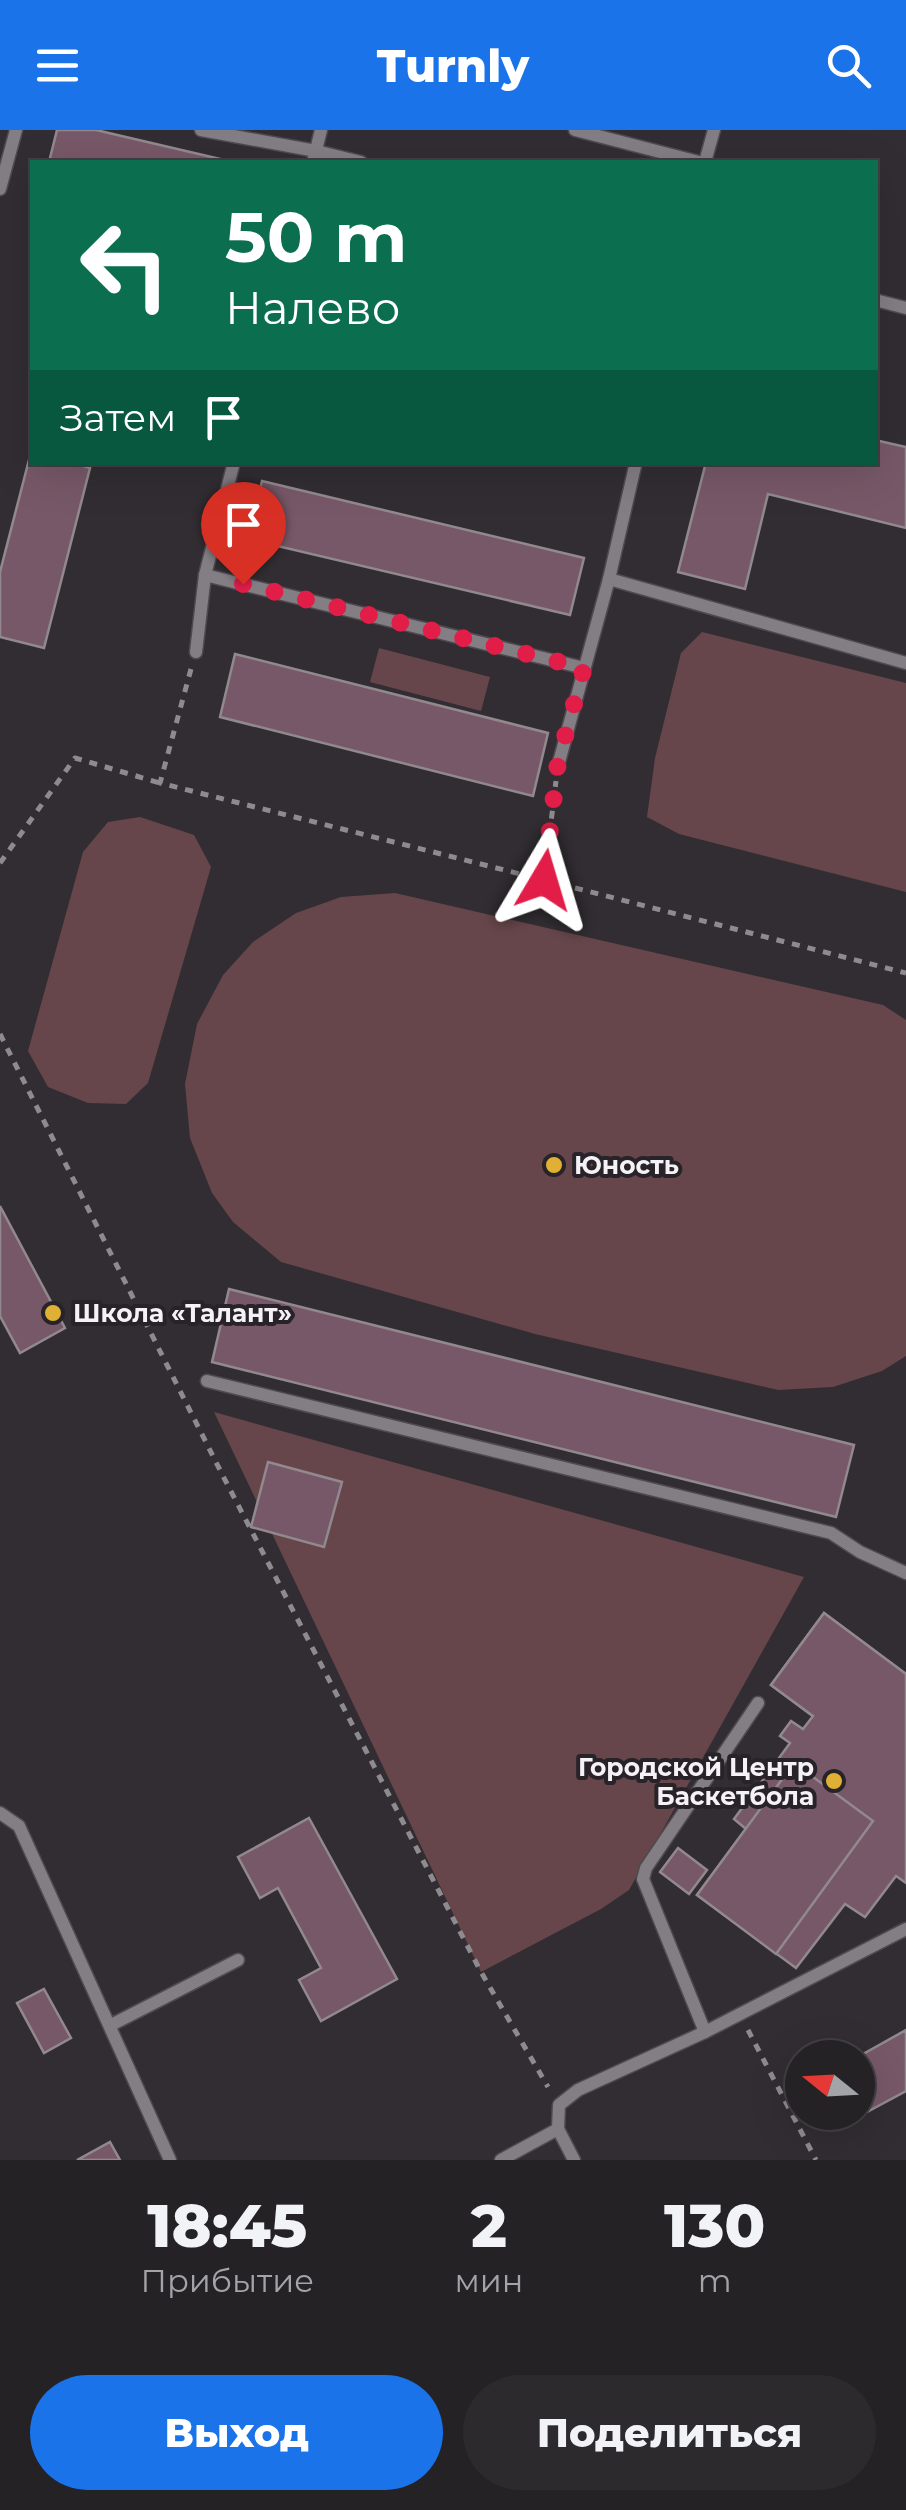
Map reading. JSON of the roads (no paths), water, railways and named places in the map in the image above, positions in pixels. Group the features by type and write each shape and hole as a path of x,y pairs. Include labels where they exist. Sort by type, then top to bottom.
{"lane":[{"path":"0,189 16,130"},
{"path":"202,130 343,160"},
{"path":"315,157 321,130"},
{"path":"575,130 694,160"},
{"path":"703,160 714,130"},
{"path":"878,301 906,308"},
{"path":"196,652 205,574 233,465"},
{"path":"558,762 610,580 635,465"},
{"path":"205,574 584,668"},
{"path":"610,580 906,663"},
{"path":"207,1381 831,1533 860,1552 906,1573"},
{"path":"705,2032 644,1879 646,1868 758,1703"},
{"path":"0,1814 19,1826 170,2160"},
{"path":"574,2160 558,2129 559,2105 578,2090 705,2032 906,1929"},
{"path":"111,2024 238,1960"},
{"path":"500,2160 558,2129"}],"place":[{"name":"Юность","path":"554,1165"},
{"name":"Школа «Талант»","path":"53,1313"},
{"name":"Городской Центр Баскетбола","path":"834,1781"}]}
